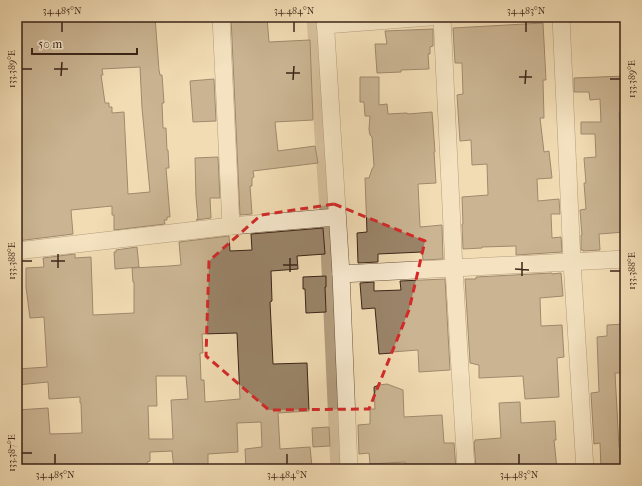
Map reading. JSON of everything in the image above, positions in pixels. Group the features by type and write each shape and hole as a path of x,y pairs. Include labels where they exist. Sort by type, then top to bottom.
{"street":[{"path":"221,17 231,226"},
{"path":"349,469 341,274 325,21 430,17"},
{"path":"442,17 454,269 466,469"},
{"path":"561,17 572,262 585,469"},
{"path":"17,251 231,226 337,217"},
{"path":"341,274 625,259"}],"highlighted area":[{"path":"334,204 425,241 409,310 369,409 269,410 206,356 209,261 261,215"}],"building":[{"path":"17,17 56,17 56,22 81,19 81,17 155,17 159,70 160,75 162,75 164,103 162,103 163,128 166,128 168,150 169,168 166,168 170,217 167,217 167,220 164,220 165,224 114,230 114,215 112,215 112,206 71,210 73,234 17,241","holes":["140,67 142,108 150,192 128,194 124,112 112,113 112,107 109,107 109,103 105,103 101,75 103,75 102,69"]},
{"path":"231,17 267,17 269,42 310,40 313,120 275,122 278,151 315,146 318,163 253,171 254,177 252,178 252,186 250,186 252,214 240,215"},
{"path":"543,23 546,80 543,80 544,118 540,118 544,152 549,151 552,178 537,179 538,201 559,199 560,214 551,214 552,238 561,237 562,252 516,255 516,246 463,249 462,197 488,195 487,164 472,165 471,140 460,141 457,95 463,94 462,63 455,63 453,28"},
{"path":"433,29 433,46 430,47 430,54 428,54 429,69 377,73 375,44 387,44 385,31"},
{"path":"625,76 625,113 619,113 621,136 623,136 625,155 625,232 599,234 600,250 583,251 581,250 582,235 580,210 586,209 584,158 596,157 595,134 581,134 581,122 601,122 600,99 590,100 589,92 574,92 574,78"},
{"path":"360,77 379,77 379,105 387,104 388,114 432,112 436,183 418,184 420,227 442,225 443,259 423,260 422,252 378,254 378,262 358,263 357,233 367,232 365,178 369,178 374,166 372,137 369,129 370,116 365,116 364,102 360,102"},
{"path":"214,79 216,121 193,122 190,81"},
{"path":"218,157 220,198 210,198 211,218 198,220 195,158"},
{"path":"323,228 325,254 297,256 298,269 271,271 272,301 270,302 273,364 307,363 309,411 278,413 280,449 310,447 312,467 308,469 246,469 245,449 262,447 261,422 237,423 238,452 208,454 208,469 174,469 172,451 150,452 150,461 147,462 148,469 17,469 17,410 48,408 50,434 82,433 80,397 49,399 48,382 17,385 17,369 47,367 44,317 30,318 26,287 26,268 44,267 43,258 75,254 75,258 91,257 93,315 134,313 134,282 132,268 181,265 179,242 229,236 230,251 252,250 251,234","holes":["237,333 240,399 205,402 204,380 201,380 200,353 203,353 202,334","156,376 186,376 188,399 171,400 173,439 149,439 148,406 157,406"]},
{"path":"137,247 139,267 115,269 114,252 116,252 116,250"},
{"path":"561,273 563,296 540,298 541,326 562,325 564,357 557,358 559,397 525,399 523,376 479,378 479,365 470,363 465,279 476,279 476,277"},
{"path":"326,276 326,312 306,313 303,277"},
{"path":"445,279 450,370 419,372 418,350 379,354 375,308 362,309 360,283 374,282 374,291 401,290 400,281"},
{"path":"625,324 625,373 615,373 619,447 625,447 625,469 601,469 600,443 594,444 591,393 599,392 597,337 607,336 607,325"},
{"path":"387,384 403,390 404,417 442,415 444,443 454,443 456,469 405,469 405,462 370,464 369,453 359,454 358,425 370,424 370,409 375,409 374,387"},
{"path":"520,402 521,423 555,421 556,440 554,440 557,469 476,468 475,440 501,438 499,403"},
{"path":"329,427 330,446 313,447 312,428"}],"waterway":[{"path":"314,17 327,209"},
{"path":"327,224 338,469"}]}
